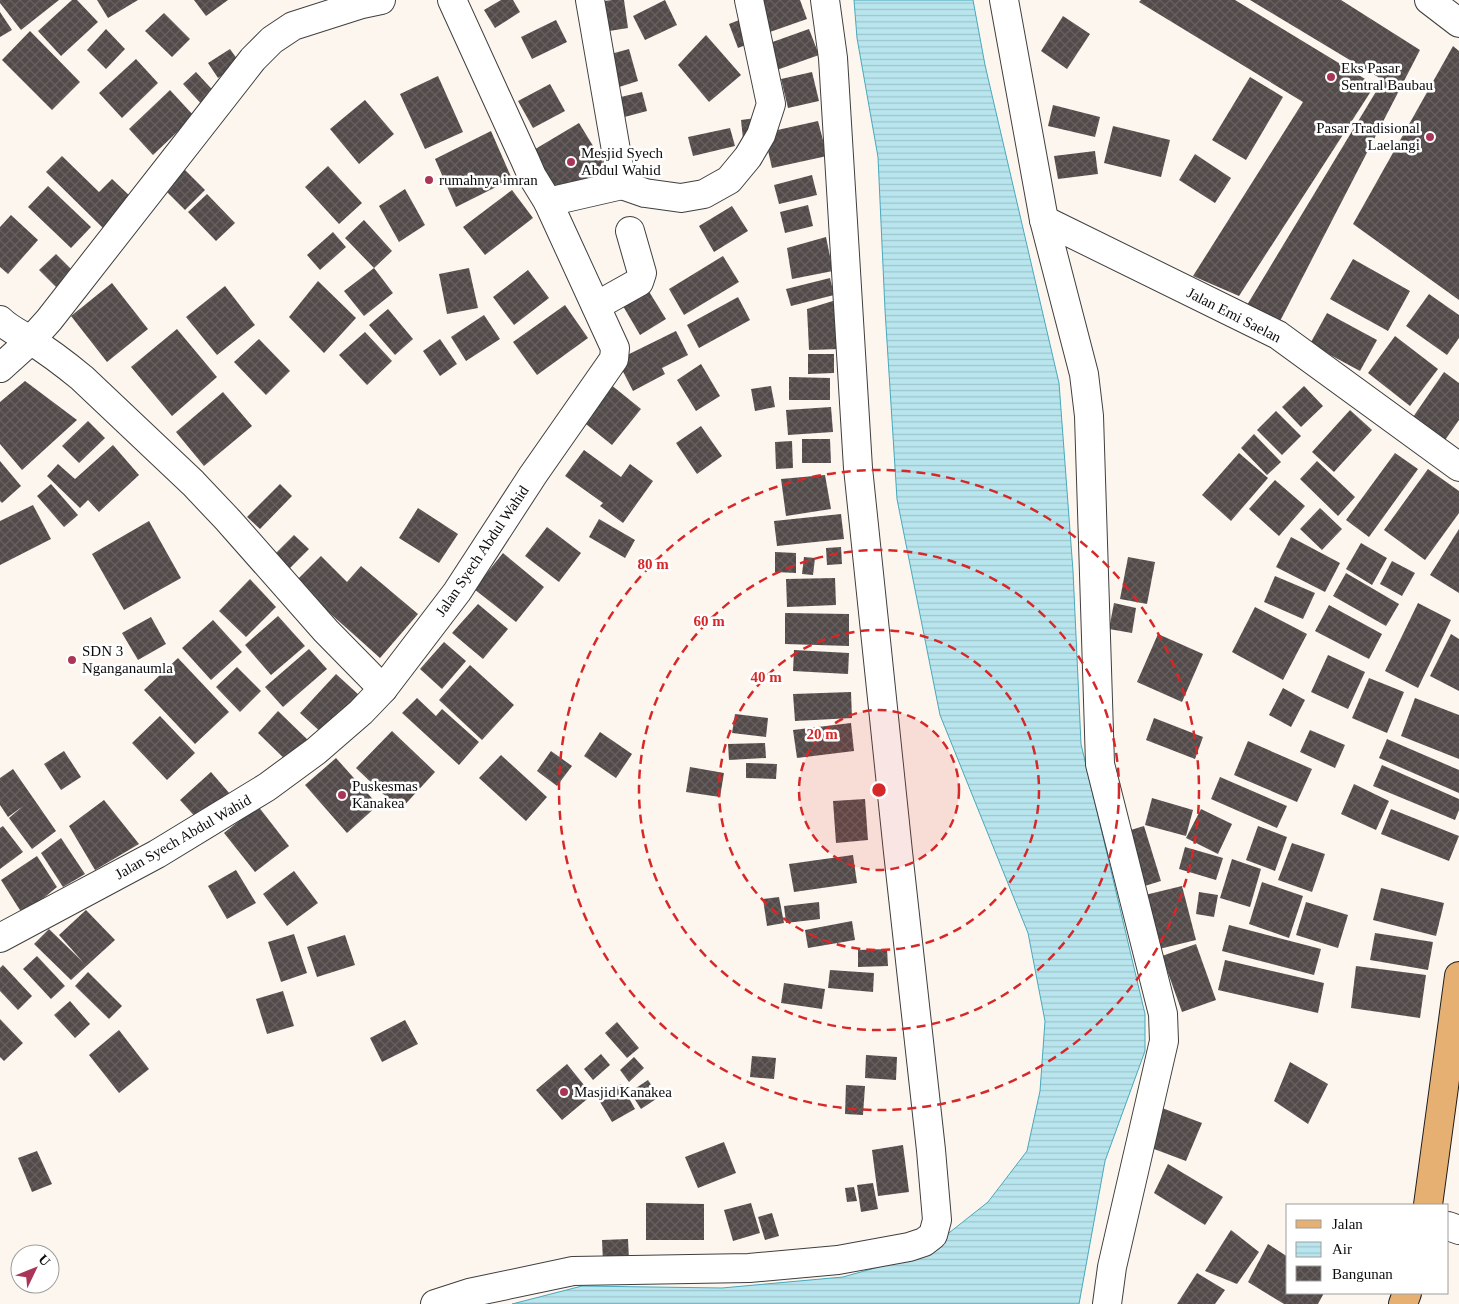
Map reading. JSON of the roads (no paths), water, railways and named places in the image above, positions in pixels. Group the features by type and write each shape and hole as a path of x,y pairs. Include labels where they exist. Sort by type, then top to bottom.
{"main road":[{"path":"1428,1204 1459,976"}],"street":[{"path":"0,368 31,340 131,216 252,59 272,40 293,26 362,4 381,0"},
{"name":"Jalan Syech Abdul Wahid","path":"0,938 157,854 267,787 316,751 361,712 383,690 457,592 533,475 614,359 615,348 548,202 528,168 452,0"},
{"path":"590,0 622,185"},
{"path":"548,202 622,185 645,193 681,198 704,194 729,180 748,157 761,135 771,104 749,0"},
{"path":"435,1304 469,1293 573,1271 749,1268 838,1260 909,1247 924,1242 933,1234 937,1220 931,1150 858,468 833,58 825,0"},
{"path":"1004,0 1044,220 1084,374 1089,416 1100,764 1163,1014 1164,1040 1112,1267 1107,1304"},
{"path":"1429,0 1457,14"},
{"name":"Jalan Emi Saelan","path":"1044,220 1278,335 1459,467"},
{"path":"596,306 639,282 641,278 642,273 630,231"},
{"path":"0,320 6,326 31,340 63,362 82,378 193,483 326,631 383,690"}],"water":[{"path":"854,0 973,0 985,65 1059,383 1073,571 1081,744 1145,1014 1145,1051 1105,1161 1079,1304 512,1304 582,1286 722,1288 843,1277 921,1255 988,1202 1027,1151 1040,1091 1045,1021 1028,933 940,715 897,499 878,157 857,38"}],"place":[{"name":"Eks Pasar Sentral Baubau","path":"1331,77"},
{"name":"Pasar Tradisional Laelangi","path":"1430,137"},
{"name":"Mesjid Syech Abdul Wahid","path":"571,162"},
{"name":"rumahnya imran","path":"429,180"},
{"name":"SDN 3 Nganganaumla","path":"72,660"},
{"name":"Puskesmas Kanakea","path":"342,795"},
{"name":"Masjid Kanakea","path":"564,1092"}]}
